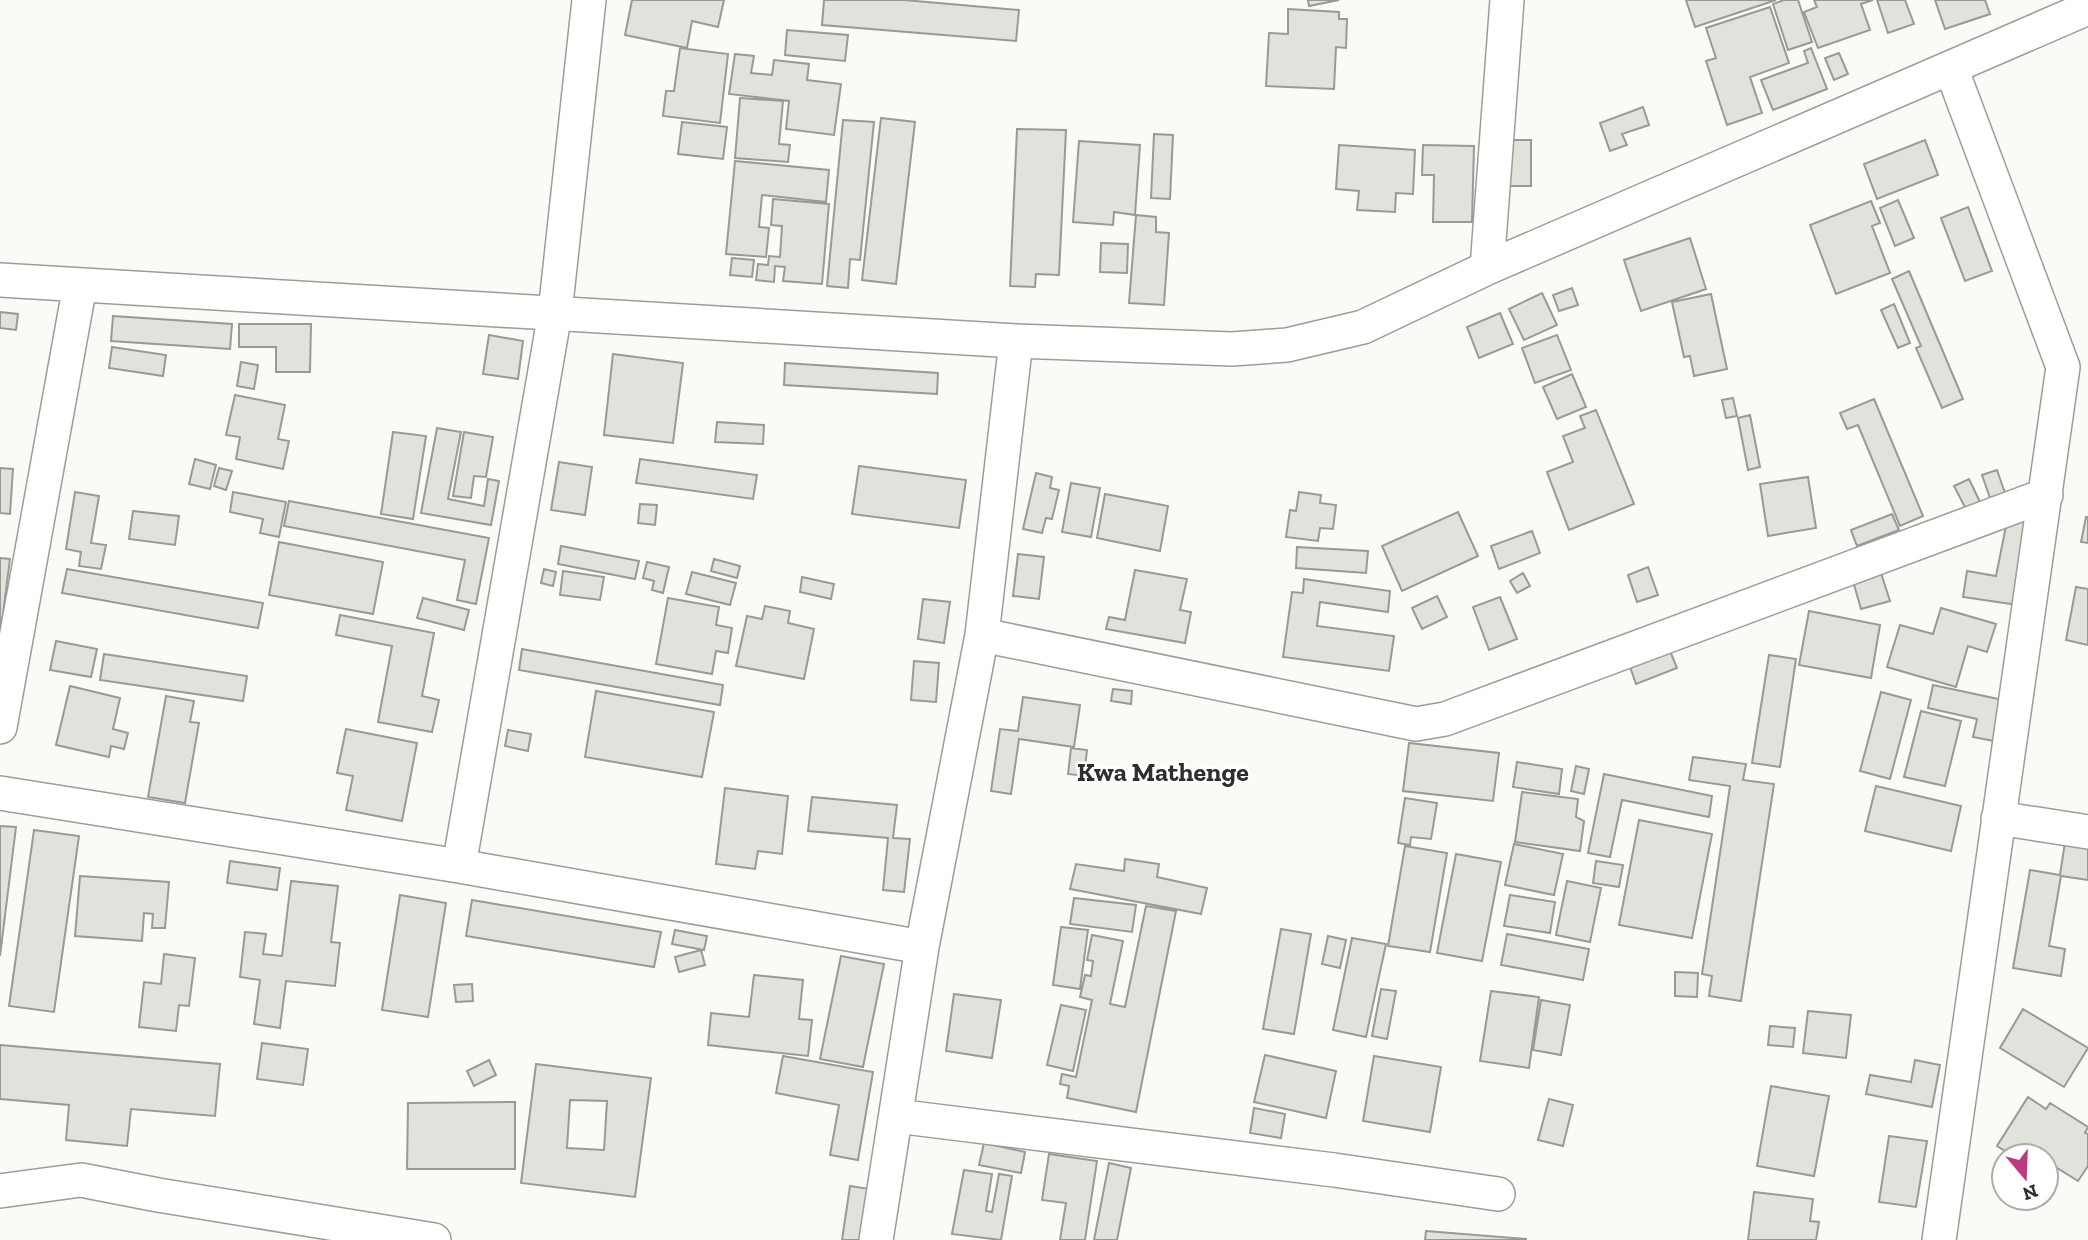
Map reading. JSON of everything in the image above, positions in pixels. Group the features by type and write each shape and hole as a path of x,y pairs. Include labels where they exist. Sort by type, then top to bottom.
{"street":[{"path":"459,866 555,313 589,0"},
{"path":"1487,268 1507,0"},
{"path":"0,280 1016,341 1232,349 1286,345 1363,327 1487,268 2088,8"},
{"path":"1939,1240 2046,495 2076,369 1951,68"},
{"path":"0,727 80,285"},
{"path":"876,1240 922,947 982,635 1016,341"},
{"path":"982,635 1416,724 1446,719 2046,495"},
{"path":"0,793 459,866 922,947"},
{"path":"1998,818 2088,832"},
{"path":"896,1116 1334,1170 1498,1194"},
{"path":"0,1191 81,1180 434,1240"}],"building":[{"path":"632,0 724,0 718,27 692,21 687,48 625,35"},
{"path":"824,0 904,0 1019,10 1016,41 822,25"},
{"path":"1308,0 1339,0 1309,6"},
{"path":"1686,0 1776,0 1695,27"},
{"path":"1784,0 1798,0 1812,42 1788,50 1773,4"},
{"path":"1814,0 1873,0 1861,4 1870,30 1818,48 1804,12 1817,7"},
{"path":"1877,0 1905,0 1914,24 1888,33"},
{"path":"1935,0 1985,0 1990,14 1945,29"},
{"path":"1770,7 1789,63 1750,77 1762,113 1727,125 1706,61 1716,58 1706,28"},
{"path":"1288,9 1339,12 1339,19 1347,19 1346,48 1336,47 1334,89 1266,86 1269,33 1288,34"},
{"path":"787,30 848,35 845,61 785,55"},
{"path":"680,48 728,54 720,123 663,116 666,91 674,91"},
{"path":"1811,48 1827,89 1773,110 1761,80 1808,63 1804,51"},
{"path":"1839,53 1848,74 1834,80 1825,58"},
{"path":"735,54 754,56 751,73 772,75 774,60 809,64 807,80 841,84 834,135 786,129 789,101 729,94"},
{"path":"740,98 783,101 779,144 790,145 788,162 735,158"},
{"path":"1643,107 1649,125 1622,134 1627,145 1610,151 1600,123"},
{"path":"881,118 915,122 896,284 862,280"},
{"path":"843,120 874,122 860,260 850,259 848,288 827,286"},
{"path":"682,122 727,127 723,159 678,154"},
{"path":"1017,129 1066,130 1059,275 1036,274 1035,287 1010,286"},
{"path":"1154,134 1173,135 1170,199 1151,198"},
{"path":"1510,140 1531,140 1531,186 1510,186"},
{"path":"1925,140 1938,175 1877,199 1864,164"},
{"path":"1079,141 1140,145 1135,215 1114,212 1113,225 1073,222"},
{"path":"1339,145 1415,150 1413,194 1396,193 1395,212 1357,210 1359,191 1336,189"},
{"path":"1423,145 1474,146 1472,222 1433,222 1434,175 1422,175"},
{"path":"735,161 829,170 826,202 762,195 759,227 769,228 766,257 726,254"},
{"path":"773,199 829,204 822,284 783,281 785,267 775,266 774,282 756,280 758,264 768,265 769,256 780,257 782,226 771,225"},
{"path":"1898,200 1914,238 1895,246 1880,208"},
{"path":"1871,201 1880,223 1872,226 1890,273 1836,294 1810,225"},
{"path":"1968,207 1992,271 1965,281 1941,218"},
{"path":"1136,215 1156,217 1156,232 1169,233 1164,305 1129,303"},
{"path":"1690,238 1706,289 1641,311 1624,260"},
{"path":"1101,243 1128,244 1127,273 1100,272"},
{"path":"732,258 754,260 752,277 730,275"},
{"path":"1909,271 1963,399 1942,408 1916,348 1921,346 1892,279"},
{"path":"1572,288 1578,305 1559,311 1553,295"},
{"path":"1542,293 1557,325 1524,340 1509,309"},
{"path":"1711,294 1727,369 1694,376 1690,356 1684,357 1672,302"},
{"path":"1894,304 1910,343 1898,348 1881,310"},
{"path":"0,312 18,314 16,330 0,328"},
{"path":"1500,313 1513,344 1479,358 1467,327"},
{"path":"113,316 232,324 230,349 111,341"},
{"path":"239,324 311,324 310,372 276,372 276,347 239,347"},
{"path":"489,335 523,341 518,379 483,374"},
{"path":"1557,335 1571,370 1535,383 1522,348"},
{"path":"112,347 166,355 163,376 109,368"},
{"path":"613,354 683,363 673,443 604,435"},
{"path":"241,362 258,365 254,389 237,386"},
{"path":"785,363 938,373 937,394 784,385"},
{"path":"1572,374 1586,407 1557,419 1543,387"},
{"path":"235,395 285,405 278,439 289,441 283,469 236,459 240,437 226,435"},
{"path":"1733,398 1737,416 1726,418 1722,400"},
{"path":"1874,399 1923,516 1900,526 1858,425 1847,429 1840,413"},
{"path":"1596,410 1634,504 1569,530 1547,472 1573,462 1563,436 1585,428 1580,416"},
{"path":"1750,415 1760,467 1748,470 1738,418"},
{"path":"717,422 764,425 763,444 715,442"},
{"path":"437,428 461,432 448,499 484,506 488,479 499,481 491,525 421,513"},
{"path":"393,432 426,436 413,519 381,514"},
{"path":"464,432 493,437 486,477 474,476 471,498 453,496"},
{"path":"195,459 216,465 210,489 189,484"},
{"path":"640,459 757,475 753,499 636,483"},
{"path":"559,462 592,467 585,515 551,510"},
{"path":"859,466 966,480 959,528 852,514"},
{"path":"0,468 13,469 10,514 0,513"},
{"path":"219,468 232,471 226,490 214,486"},
{"path":"1997,470 2005,493 1990,498 1982,475"},
{"path":"1036,473 1052,477 1050,488 1059,490 1052,519 1046,518 1042,533 1023,529"},
{"path":"1808,477 1816,528 1768,536 1760,484"},
{"path":"1969,479 1981,504 1967,511 1954,486"},
{"path":"1071,483 1100,488 1091,537 1062,532"},
{"path":"75,492 99,496 91,543 106,545 101,569 79,566 81,552 66,549"},
{"path":"233,492 286,502 279,537 260,533 263,519 230,512"},
{"path":"1299,492 1321,495 1320,503 1336,505 1333,529 1320,528 1318,541 1286,537 1290,510 1296,511"},
{"path":"1105,494 1168,506 1160,551 1097,538"},
{"path":"289,501 489,538 476,604 457,600 465,560 284,526"},
{"path":"640,504 657,505 655,525 638,523"},
{"path":"133,511 179,516 175,545 129,539"},
{"path":"1458,512 1478,556 1402,591 1382,546"},
{"path":"1892,514 1899,530 1857,546 1851,530"},
{"path":"2088,517 2088,543 2081,542"},
{"path":"2029,519 2018,605 1963,597 1967,571 1996,576 2006,526"},
{"path":"1532,531 1540,553 1499,569 1491,546"},
{"path":"279,542 383,562 373,614 269,595"},
{"path":"561,546 639,561 635,579 558,564"},
{"path":"1297,547 1368,551 1366,573 1296,568"},
{"path":"1018,554 1044,557 1039,599 1013,596"},
{"path":"0,558 10,559 0,637"},
{"path":"714,559 740,566 737,578 711,571"},
{"path":"647,562 669,567 663,593 652,590 654,581 643,578"},
{"path":"1648,567 1658,595 1637,602 1628,575"},
{"path":"67,569 263,603 258,628 62,593"},
{"path":"544,569 556,572 553,586 541,583"},
{"path":"1135,570 1187,579 1180,610 1191,612 1185,643 1106,629 1109,617 1125,620"},
{"path":"563,571 604,577 600,600 560,595"},
{"path":"692,572 736,583 730,605 686,594"},
{"path":"1523,573 1530,586 1517,593 1510,581"},
{"path":"1881,573 1890,601 1861,609 1853,581"},
{"path":"802,577 834,584 831,599 800,592"},
{"path":"1304,579 1390,591 1388,612 1320,602 1317,626 1394,636 1389,671 1283,657 1292,592 1303,593"},
{"path":"2076,587 2088,589 2088,645 2066,640"},
{"path":"1437,596 1447,617 1422,629 1412,608"},
{"path":"1500,597 1517,639 1489,650 1473,607"},
{"path":"423,598 469,610 464,630 417,618"},
{"path":"668,598 719,607 716,625 732,628 728,653 716,651 712,674 656,664"},
{"path":"923,599 950,602 944,643 918,639"},
{"path":"765,606 790,611 788,623 814,629 804,679 736,666 747,616 762,619"},
{"path":"1941,608 1996,624 1987,652 1968,646 1956,687 1887,667 1900,625 1933,634"},
{"path":"1809,611 1880,625 1871,678 1799,665"},
{"path":"340,615 434,633 422,696 439,700 432,732 378,722 392,646 336,635"},
{"path":"56,641 97,649 91,677 50,670"},
{"path":"1668,646 1677,668 1636,684 1628,661"},
{"path":"522,649 723,685 720,705 519,670"},
{"path":"104,654 247,676 243,701 100,680"},
{"path":"1769,655 1796,659 1780,767 1752,763"},
{"path":"914,661 939,663 936,702 911,700"},
{"path":"1933,685 2003,700 1994,741 1973,737 1977,719 1928,708"},
{"path":"70,686 120,698 113,729 128,733 124,749 111,746 109,757 56,745"},
{"path":"1113,689 1132,691 1131,704 1111,701"},
{"path":"596,691 714,712 702,777 585,757"},
{"path":"1881,692 1911,700 1890,779 1860,771"},
{"path":"166,696 194,701 190,722 199,723 185,803 148,797"},
{"path":"1023,697 1080,705 1074,747 1019,739 1011,794 991,791 1000,729 1018,731"},
{"path":"1921,711 1961,721 1945,786 1904,777"},
{"path":"346,729 417,743 402,821 346,810 353,776 337,773"},
{"path":"508,730 531,734 528,751 505,746"},
{"path":"1409,743 1499,753 1493,801 1403,791"},
{"path":"1071,748 1087,750 1084,776 1068,774"},
{"path":"1693,757 1746,764 1743,780 1774,784 1741,1001 1709,996 1712,976 1702,974 1730,786 1689,780"},
{"path":"1517,762 1562,769 1559,794 1513,787"},
{"path":"1576,766 1589,769 1584,794 1571,791"},
{"path":"1604,774 1712,796 1709,817 1622,800 1610,857 1588,853"},
{"path":"1876,786 1961,806 1951,851 1865,831"},
{"path":"725,788 788,796 782,854 758,851 755,869 716,864"},
{"path":"1522,792 1578,799 1576,817 1584,821 1580,851 1515,842"},
{"path":"812,797 897,805 893,838 910,839 904,892 883,890 888,838 808,831"},
{"path":"1405,798 1437,803 1431,839 1411,837 1410,845 1398,843"},
{"path":"1639,820 1712,834 1692,938 1619,925"},
{"path":"0,826 16,827 0,956"},
{"path":"34,830 79,836 54,1012 9,1006"},
{"path":"2065,842 2088,845 2088,880 2061,876 2049,946 2065,949 2061,976 2013,968 2030,870 2060,875"},
{"path":"1514,844 1563,854 1554,895 1505,885"},
{"path":"1405,846 1447,853 1430,952 1388,946"},
{"path":"1456,854 1501,862 1482,961 1437,953"},
{"path":"1125,859 1159,864 1157,877 1207,888 1201,914 1070,889 1076,864 1124,871"},
{"path":"230,861 280,868 277,890 227,883"},
{"path":"1596,861 1623,865 1619,887 1593,883"},
{"path":"80,876 169,882 165,928 152,928 153,914 144,913 142,941 75,936"},
{"path":"291,881 338,886 331,942 340,943 335,986 286,981 280,1028 254,1024 260,980 240,977 245,932 266,934 263,954 282,956"},
{"path":"1567,881 1601,888 1590,942 1556,935"},
{"path":"400,895 446,903 428,1017 382,1010"},
{"path":"1510,895 1555,902 1550,933 1504,926"},
{"path":"1074,898 1136,905 1132,932 1070,924"},
{"path":"472,900 661,932 654,967 466,936"},
{"path":"1146,906 1176,911 1136,1112 1067,1098 1069,1086 1060,1084 1062,1074 1076,1077 1092,1000 1080,997 1085,975 1091,976 1093,961 1087,960 1092,935 1123,941 1110,1004 1125,1007"},
{"path":"1061,927 1088,930 1080,989 1053,985"},
{"path":"1281,929 1311,934 1294,1034 1263,1029"},
{"path":"675,930 707,936 704,950 672,944"},
{"path":"1507,934 1589,949 1583,980 1501,965"},
{"path":"1328,936 1346,940 1340,968 1322,964"},
{"path":"1352,938 1386,944 1366,1037 1333,1030"},
{"path":"701,950 705,965 679,972 675,957"},
{"path":"164,954 195,958 189,1006 179,1005 176,1031 139,1027 144,982 161,984"},
{"path":"841,956 884,964 863,1067 820,1059"},
{"path":"1675,972 1698,973 1697,997 1675,996"},
{"path":"754,975 803,980 799,1019 812,1020 808,1056 708,1045 711,1013 749,1017"},
{"path":"472,984 473,1001 456,1002 454,985"},
{"path":"1381,989 1396,991 1387,1039 1372,1036"},
{"path":"1491,991 1539,997 1529,1068 1480,1061"},
{"path":"954,994 1001,1000 992,1058 946,1051"},
{"path":"1541,1000 1570,1005 1561,1055 1533,1050"},
{"path":"1061,1005 1086,1010 1073,1071 1047,1065"},
{"path":"2023,1009 2088,1048 2064,1087 2000,1048"},
{"path":"1808,1011 1851,1015 1846,1058 1803,1053"},
{"path":"1770,1026 1795,1028 1793,1047 1768,1045"},
{"path":"262,1043 308,1049 303,1085 257,1079"},
{"path":"0,1045 220,1064 215,1116 131,1109 127,1146 66,1140 69,1105 0,1099"},
{"path":"1265,1055 1336,1071 1326,1118 1254,1102"},
{"path":"783,1056 873,1072 858,1160 830,1155 839,1105 776,1093"},
{"path":"1374,1056 1441,1067 1430,1132 1363,1121"},
{"path":"489,1060 496,1075 474,1086 467,1071"},
{"path":"1915,1060 1940,1065 1932,1107 1866,1094 1870,1075 1911,1082"},
{"path":"536,1064 651,1078 635,1197 521,1183","holes":["570,1100 607,1101 604,1150 567,1148"]},
{"path":"1771,1086 1829,1096 1814,1176 1757,1166"},
{"path":"2028,1097 2046,1109 2050,1103 2088,1127 2085,1133 2088,1134 2088,1166 2078,1181 2060,1170 2060,1142 2000,1142"},
{"path":"1549,1099 1573,1105 1563,1146 1538,1140"},
{"path":"515,1102 515,1169 407,1169 408,1103"},
{"path":"1254,1108 1285,1114 1281,1138 1250,1133"},
{"path":"1889,1136 1927,1141 1916,1207 1879,1202"},
{"path":"984,1143 1025,1152 1021,1173 979,1165"},
{"path":"1049,1154 1097,1161 1085,1240 1060,1240 1066,1203 1042,1200"},
{"path":"1109,1163 1131,1168 1117,1240 1094,1240"},
{"path":"964,1170 992,1174 986,1211 992,1212 999,1174 1012,1176 1001,1240 952,1234"},
{"path":"850,1186 870,1189 862,1240 842,1240"},
{"path":"1754,1192 1813,1199 1810,1221 1819,1222 1816,1240 1748,1240"},
{"path":"1426,1231 1526,1239 1526,1240 1425,1240"}],"district":[{"name":"Kwa Mathenge","path":"1163,772"}]}
